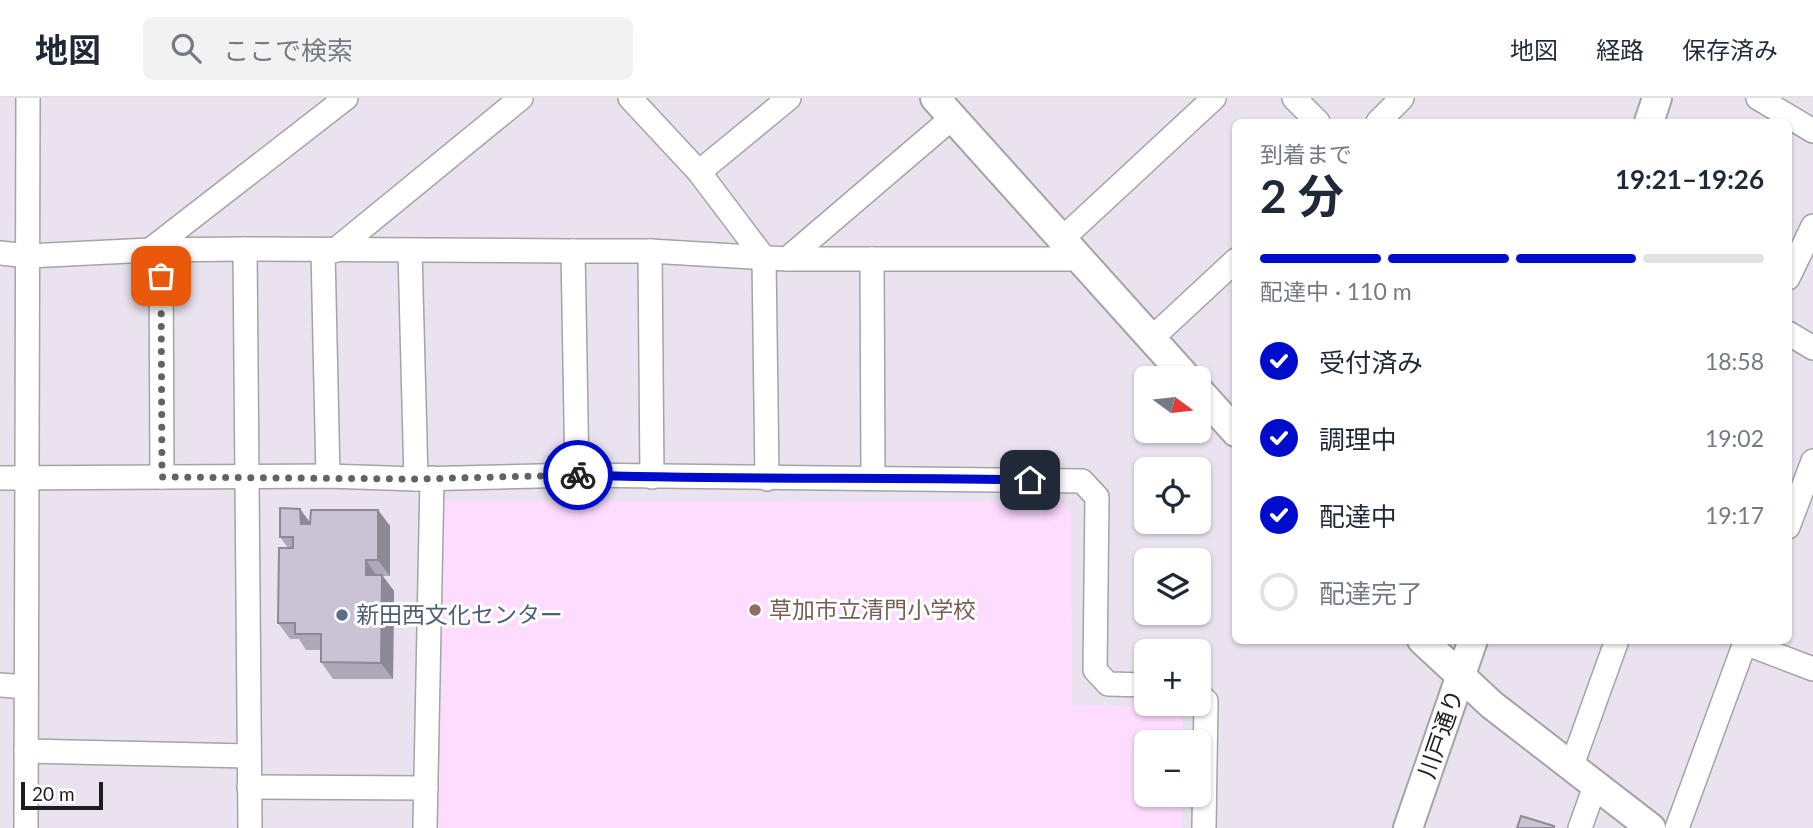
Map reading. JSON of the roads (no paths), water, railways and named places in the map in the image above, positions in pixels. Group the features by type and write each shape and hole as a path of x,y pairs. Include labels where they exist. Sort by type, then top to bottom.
{"street":[{"path":"26,828 28,98"},
{"path":"155,250 346,98"},
{"path":"328,251 521,98"},
{"path":"630,98 775,259 767,479"},
{"path":"699,172 789,98"},
{"path":"0,253 28,256 245,249 650,251 775,259 872,259 1071,249 1214,98"},
{"path":"1294,98 1315,119"},
{"path":"1381,119 1402,98"},
{"path":"1650,119 1657,98"},
{"path":"1758,98 1813,131"},
{"path":"775,259 943,108 1176,366"},
{"path":"1792,270 1813,226"},
{"path":"245,249 250,828"},
{"path":"155,250 162,477"},
{"path":"328,251 328,476"},
{"path":"410,251 424,478 425,828"},
{"path":"573,251 578,475"},
{"path":"650,251 652,477"},
{"path":"872,259 873,477"},
{"path":"1151,339 1232,264"},
{"path":"1792,335 1813,348"},
{"path":"1211,403 1232,425"},
{"path":"1792,516 1813,461"},
{"path":"0,478 424,478 578,475 1082,481 1097,497 1095,670 1108,684 1134,685"},
{"path":"1426,644 1492,705 1651,828"},
{"name":"川戸通り","path":"1408,828 1472,644"},
{"path":"1572,765 1616,644"},
{"path":"1677,828 1744,644"},
{"path":"1750,644 1813,669"},
{"path":"0,685 26,687"},
{"path":"1204,828 1206,716"},
{"path":"26,751 248,756"},
{"path":"1580,828 1595,786"},
{"path":"249,787 426,788"}],"place":[{"name":"草加市立清門小学校","path":"755,610"},
{"name":"新田西文化センター","path":"342,615"}]}
